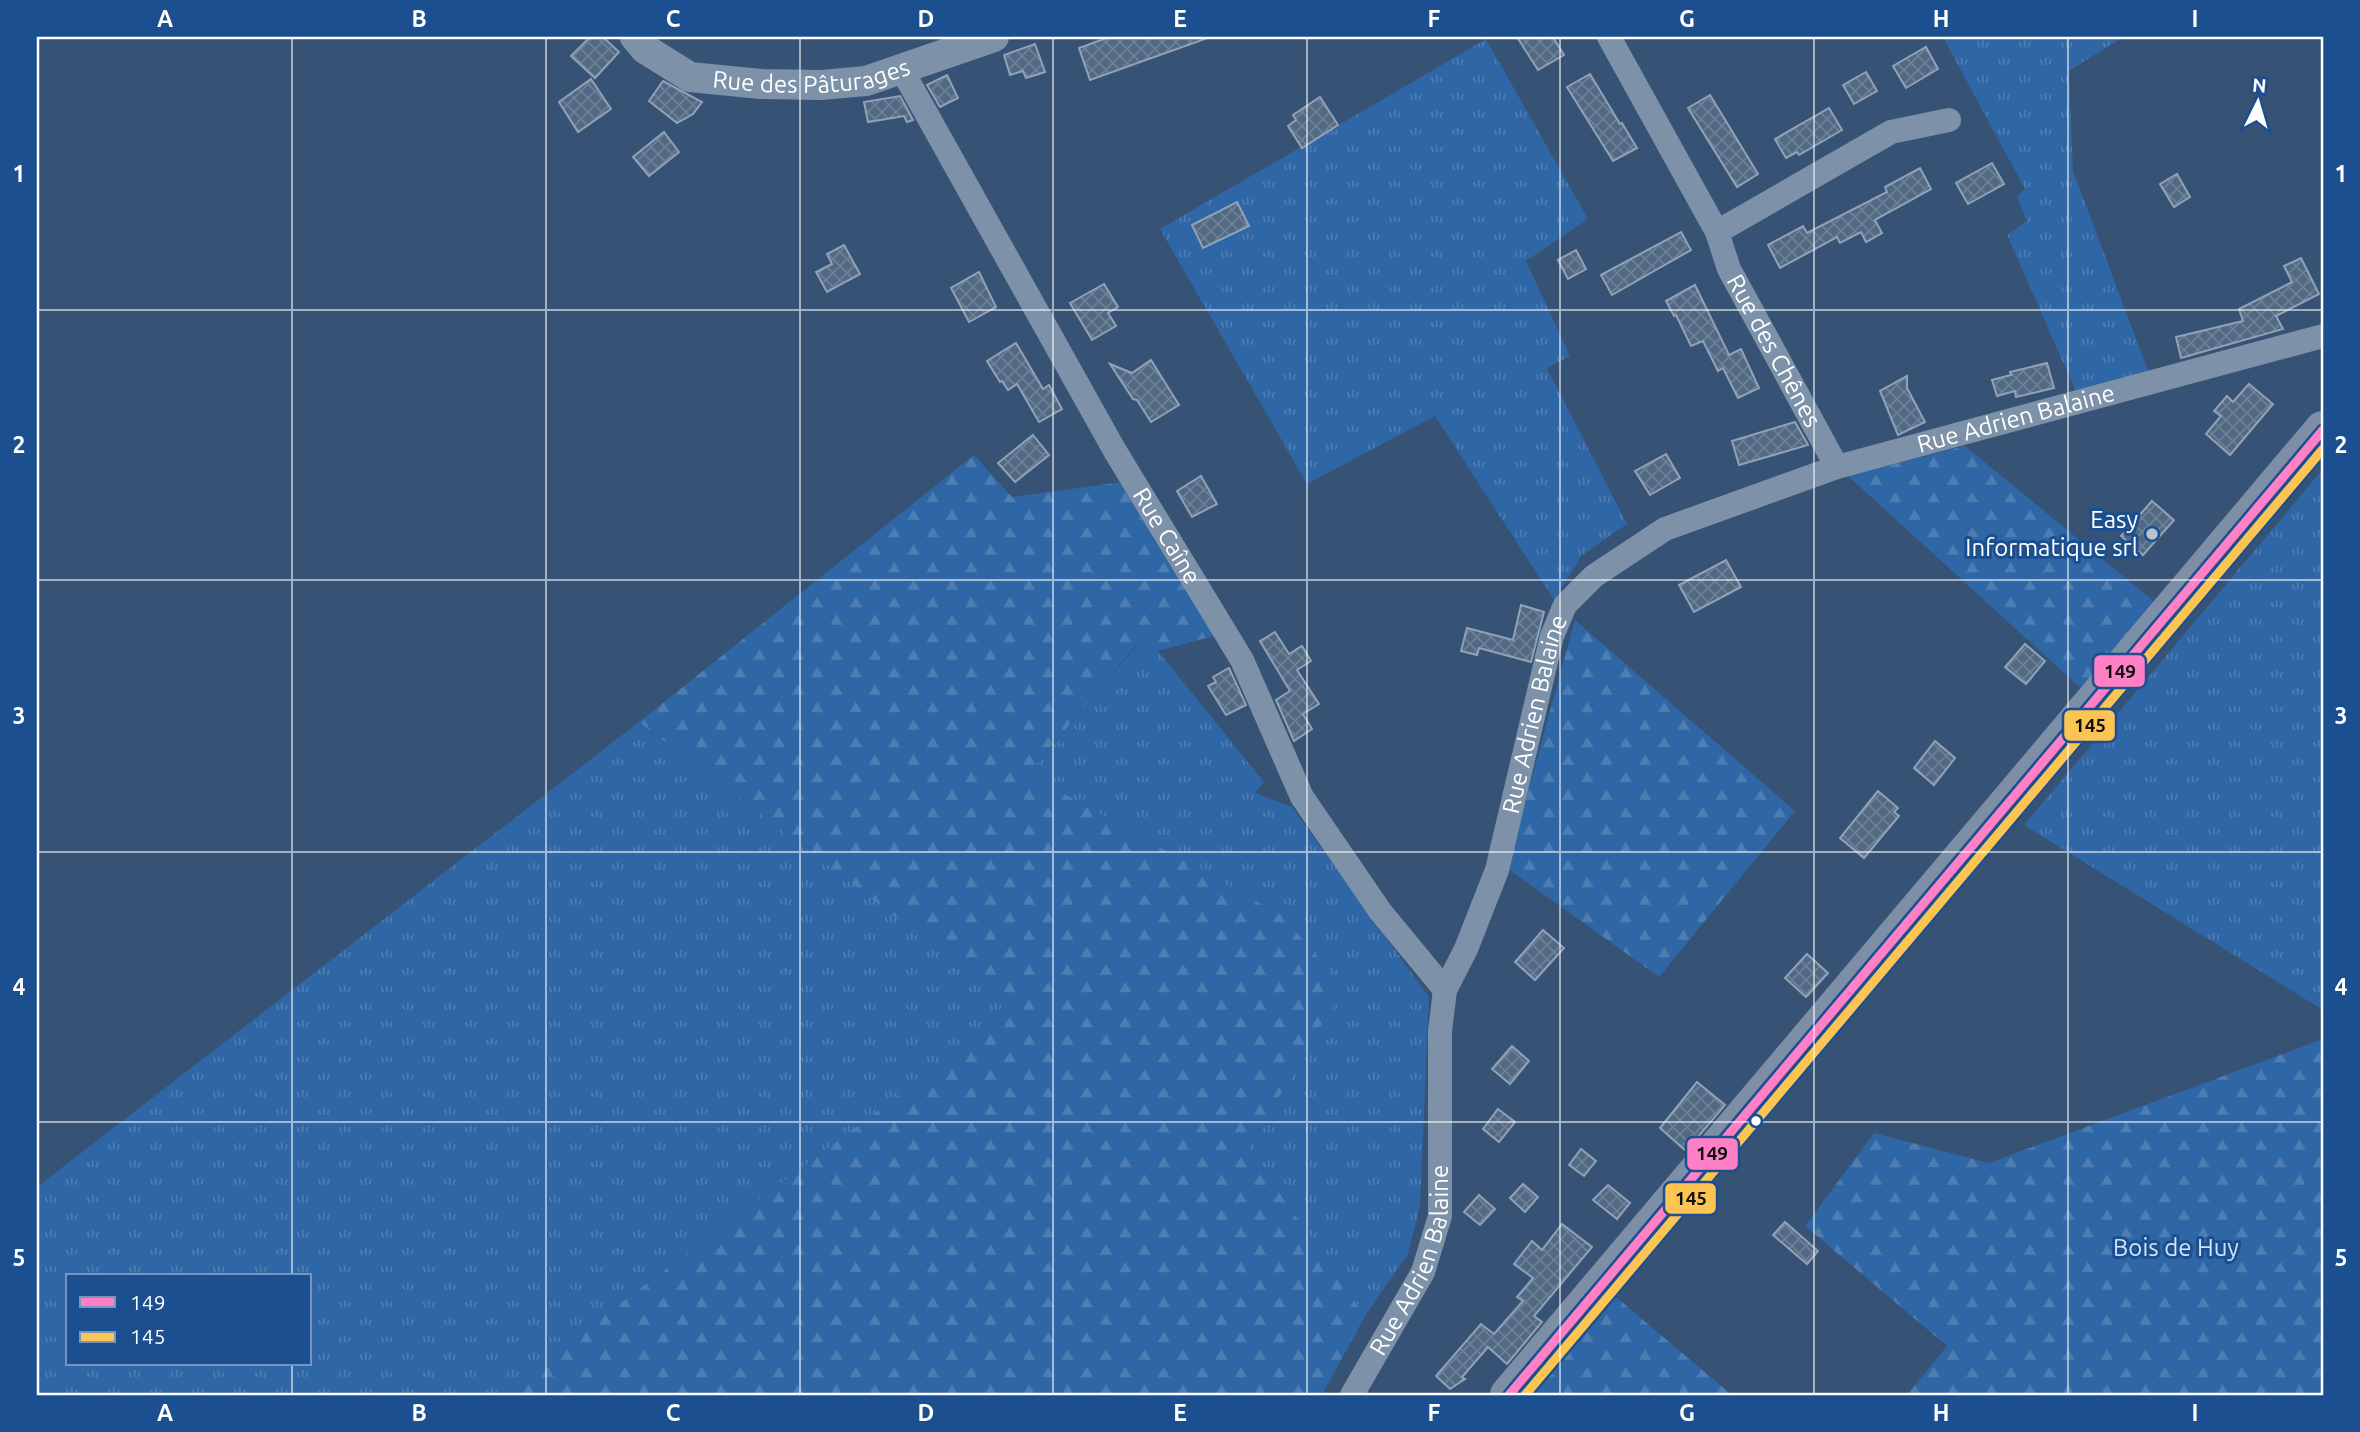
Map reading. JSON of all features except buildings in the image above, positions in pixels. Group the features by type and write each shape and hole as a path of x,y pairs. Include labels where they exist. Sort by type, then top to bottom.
{"main road":[{"path":"1509,1395 2323,430"}],"street":[{"name":"Rue des Pâturages","path":"635,37 645,49 690,76 761,84 821,85 866,81 994,37"},
{"name":"Rue des Chênes","path":"1608,37 1717,232 1729,269 1837,467"},
{"name":"Rue Caîne","path":"901,70 1115,451 1242,660 1302,797 1380,911 1445,990"},
{"path":"1717,232 1891,132 1949,120"},
{"name":"Rue Adrien Balaine","path":"1352,1395 1423,1272 1440,1216 1440,1031 1445,990 1466,949 1497,870 1552,636 1566,605 1594,576 1665,529 1837,467 2323,336"}],"green space":[{"path":"1943,37 2123,37 2069,71 2073,171 2150,376 2077,394 2007,235 2027,221 2017,197 2025,189"},
{"path":"1486,39 1588,219 1526,261 1570,356 1547,368 1627,524 1582,555 1554,600 1435,416 1307,484 1160,229"},
{"path":"1965,446 2157,604 2084,691 1848,476"},
{"path":"974,455 1012,497 1122,482 1214,636 1158,651 1138,643 1028,774 1281,915 1344,987 1249,1148 1365,1316 1322,1395 498,1395 1015,1008 639,722"},
{"path":"2323,469 2323,1010 2024,825"},
{"path":"1575,620 1795,811 1659,977 1507,868"},
{"path":"1139,643 1158,651 1264,782 1255,793 1292,807 1429,997 1420,1206 1408,1254 1365,1316 1249,1148 1344,987 1028,774"},
{"path":"639,722 1016,1008 498,1395 37,1395 37,1187"},
{"name":"Bois de Huy","path":"2323,1039 2323,1395 1907,1395 1947,1346 1805,1226 1874,1133 1989,1163"},
{"path":"1616,1297 1732,1395 1533,1395"}],"transit line":[{"name":"149","path":"1509,1395 2323,430"},
{"name":"145","path":"1525,1395 2323,449"}],"place":[{"name":"Easy Informatique srl","path":"2152,534"}]}
